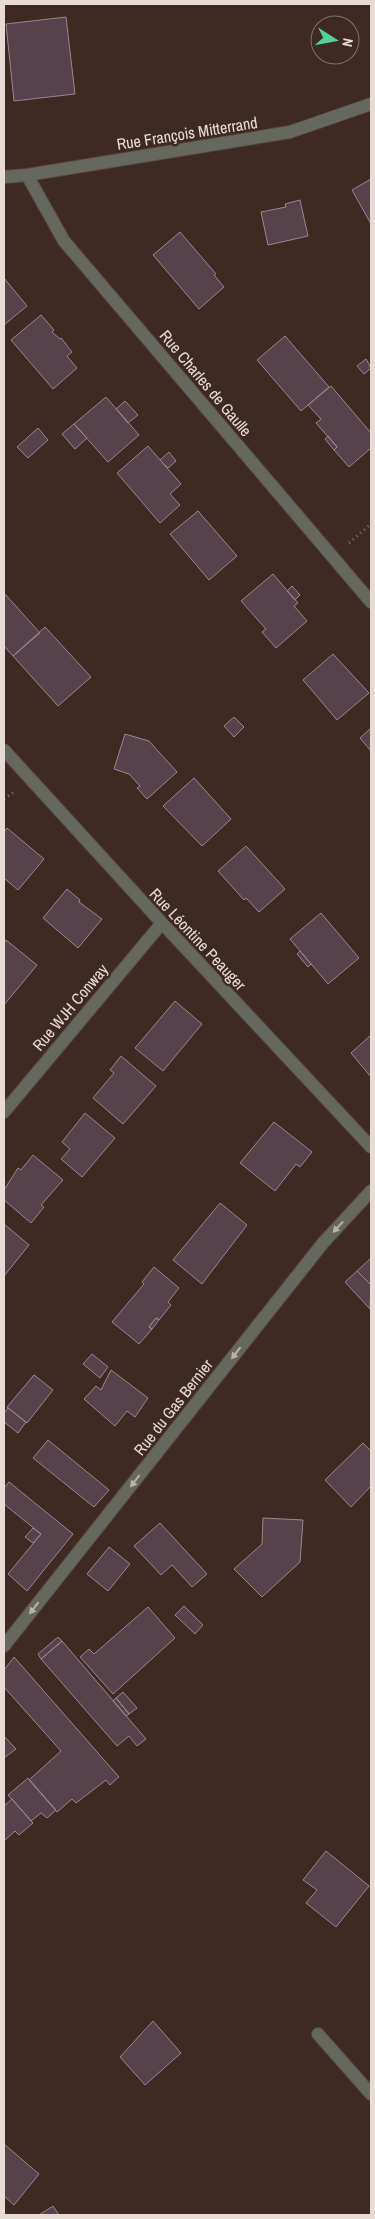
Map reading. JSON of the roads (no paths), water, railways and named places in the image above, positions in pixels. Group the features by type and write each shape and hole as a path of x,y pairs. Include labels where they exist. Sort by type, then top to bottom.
{"street":[{"name":"Rue François Mitterrand","path":"4,177 27,176 290,132 371,104"},
{"name":"Rue Charles de Gaulle","path":"27,176 64,241 371,602"},
{"name":"Rue Léontine Peauger","path":"4,750 371,1147"},
{"name":"Rue WJH Conway","path":"4,1112 162,923"},
{"name":"Rue du Gas Bernier","path":"4,1646 323,1243 371,1191"},
{"path":"318,2034 371,2094"}]}
